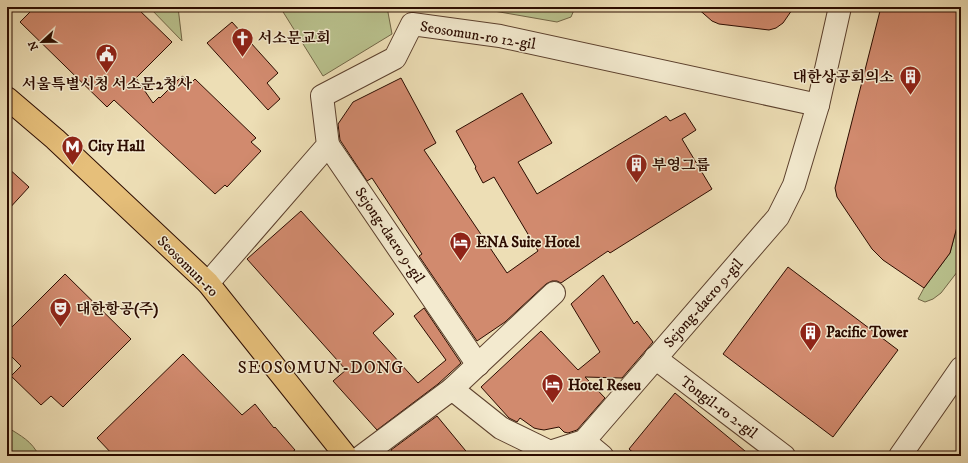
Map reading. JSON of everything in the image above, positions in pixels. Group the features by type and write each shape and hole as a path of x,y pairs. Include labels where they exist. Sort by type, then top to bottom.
{"main road":[{"name":"Seosomun-ro","path":"7,98 55,139 208,284 346,456"}],"street":[{"name":"Sejong-daero 9-gil","path":"584,441 778,217 794,186 818,105 840,7"},
{"name":"Seosomun-ro 12-gil","path":"328,145 322,96 395,58 411,16 818,105"},
{"name":"Sejong-daero 9-gil","path":"328,145 478,364"},
{"path":"208,284 328,145"},
{"path":"362,456 452,389 554,294"},
{"name":"Tongil-ro 2-gil","path":"655,358 784,456"},
{"path":"900,456 961,368"},
{"path":"452,389 501,428 550,452 584,441 602,456"}],"green space":[{"path":"149,7 178,7 182,41"},
{"path":"280,7 387,7 392,34 323,76"},
{"path":"471,7 574,7 574,10 571,17 557,22"},
{"path":"958,223 961,223 961,267 941,293 933,299 925,302 918,299 924,288 950,253"},
{"path":"7,427 33,446 39,456 31,456 30,454 25,456 10,456 7,450"}],"building":[{"path":"35,7 136,7 172,42 136,78 153,103 182,76 191,83 195,79 256,138 251,142 261,151 227,187 225,185 215,194 114,100 107,107 20,22"},
{"path":"696,7 794,7 783,23 776,28 769,30 719,24 712,21"},
{"name":"대한상공회의소","path":"881,7 961,7 961,223 958,223 950,253 924,288 883,260 872,249 837,197 835,188"},
{"name":"서소문교회","path":"232,22 278,73 267,83 280,99 268,110 207,43"},
{"path":"401,78 436,143 424,150 507,273 538,251 494,177 483,183 456,131 522,93 552,143 518,162 537,194 666,116 670,121 685,113 696,130 682,139 712,189 610,253 608,251 561,283 552,281 546,284 505,322 477,341 419,256 422,254 372,178 367,181 340,140 338,124 353,102"},
{"path":"7,167 29,187 7,211"},
{"path":"301,211 394,314 373,333 418,383 446,360 414,316 424,308 461,363 438,384 377,430 333,381 346,370 247,259"},
{"name":"Pacific Tower","path":"788,267 898,350 833,437 723,354"},
{"path":"65,274 131,339 63,407 51,396 41,405 11,376 21,366 7,352 7,332"},
{"path":"603,275 634,324 637,321 653,342 622,378 585,377 605,398 577,430 568,433 564,432 559,427 544,430 538,429 534,428 520,418 517,422 509,418 481,387 541,331 578,370 600,352 571,304"},
{"path":"183,354 242,415 255,404 274,428 275,427 295,450 287,456 114,456 97,438"},
{"path":"675,393 751,456 637,456 629,449"},
{"path":"437,416 470,456 393,456 391,450"}],"place":[{"name":"서소문교회","path":"243,58"},
{"name":"서울특별시청 서소문2청사","path":"107,74"},
{"name":"대한상공회의소","path":"910,96"},
{"name":"City Hall","path":"73,166"},
{"name":"부영그룹","path":"636,184"},
{"name":"ENA Suite Hotel","path":"461,262"},
{"name":"대한항공(주)","path":"60,328"},
{"name":"Pacific Tower","path":"811,352"},
{"name":"Hotel Reseu","path":"552,404"}],"district":[{"name":"SEOSOMUN-DONG","path":"321,367"}]}
